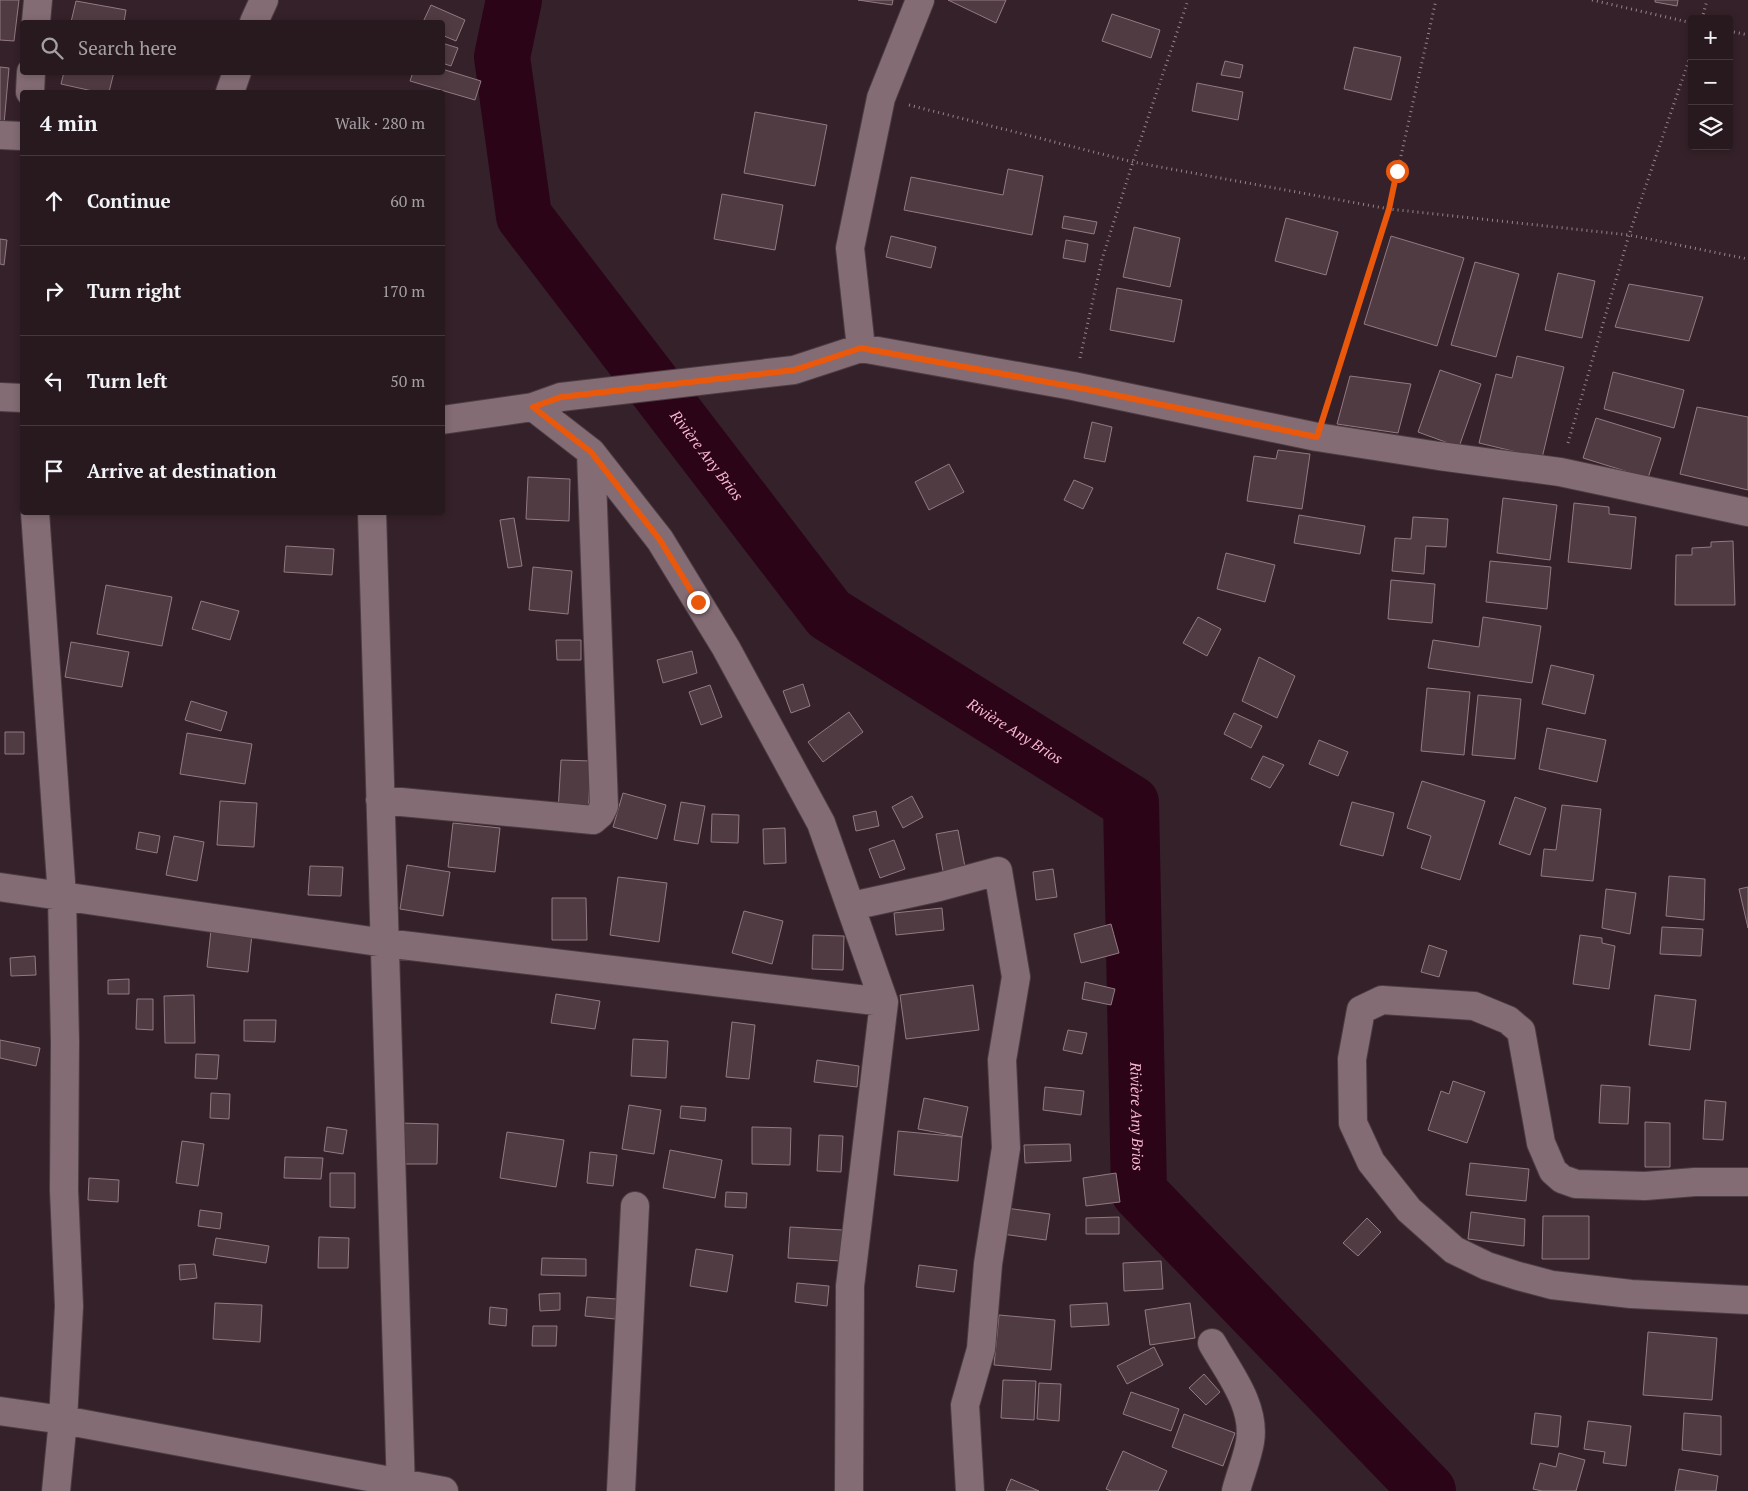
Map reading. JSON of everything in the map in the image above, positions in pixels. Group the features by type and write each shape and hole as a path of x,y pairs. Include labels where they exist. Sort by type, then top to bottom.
{"street":[{"path":"36,20 38,0"},
{"path":"255,20 264,0"},
{"path":"861,348 850,248 881,98 920,0"},
{"path":"30,90 31,75"},
{"path":"231,90 235,75"},
{"path":"0,135 20,136"},
{"path":"445,420 533,407 561,397 794,370 861,348 1073,386 1317,437 1560,472 1748,512"},
{"path":"0,397 20,398"},
{"path":"533,407 591,452 660,540 726,648 821,823 852,906 884,1002 850,1286 849,1491"},
{"path":"380,800 593,820 600,814 604,806 591,452"},
{"path":"35,515 62,896 65,1042 64,1190 69,1306 63,1420 56,1491"},
{"path":"372,515 402,1487"},
{"path":"852,906 939,887 998,871 1016,976 1002,1060 1006,1148 988,1264 981,1350 965,1405 970,1491"},
{"path":"0,887 384,944 884,1002"},
{"path":"1748,1182 1696,1182 1645,1186 1576,1184 1562,1179 1553,1171 1540,1143 1521,1031 1508,1020 1474,1006 1382,1000 1362,1010 1352,1059 1353,1123 1371,1162 1387,1183 1409,1210 1454,1250 1487,1266 1552,1285 1631,1294 1748,1300"},
{"path":"622,1491 635,1206"},
{"path":"1212,1343 1246,1402 1250,1420 1250,1442 1236,1491"},
{"path":"0,1411 63,1420 402,1487 444,1491"}],"path":[{"path":"1073,386 1102,259 1188,0"},
{"path":"1317,437 1389,209 1436,0"},
{"path":"1592,0 1688,22"},
{"path":"1703,15 1707,0"},
{"path":"1733,32 1748,35"},
{"path":"1560,472 1629,235 1689,60"},
{"path":"881,98 1133,162 1389,209 1629,235 1748,259"}],"building":[{"path":"0,0 19,0 14,41 0,40"},
{"path":"858,0 893,0 892,5"},
{"path":"948,0 1006,0 996,23"},
{"path":"1655,0 1678,0 1677,6 1655,2"},
{"path":"76,1 126,10 124,20 71,20"},
{"path":"431,5 465,20 456,41 445,36 445,20 424,20"},
{"path":"1112,14 1160,30 1151,58 1102,41"},
{"path":"445,44 458,48 451,66 445,64"},
{"path":"1354,47 1401,57 1391,100 1344,89"},
{"path":"1225,61 1243,65 1240,78 1221,75"},
{"path":"0,67 9,68 4,124 0,123"},
{"path":"445,70 481,81 475,100 410,81 412,75 445,75"},
{"path":"63,75 113,75 110,90 88,90 61,84"},
{"path":"1197,83 1243,92 1238,120 1192,111"},
{"path":"755,112 827,125 815,186 744,173"},
{"path":"1008,169 1043,176 1032,235 904,210 911,177 1003,195"},
{"path":"722,194 783,205 775,250 714,239"},
{"path":"1064,216 1097,222 1094,234 1062,228"},
{"path":"1286,218 1338,232 1326,275 1275,261"},
{"path":"1134,227 1180,238 1170,287 1123,277"},
{"path":"891,236 936,247 931,268 886,257"},
{"path":"1391,236 1464,258 1437,346 1364,324"},
{"path":"0,239 7,240 4,265 0,264"},
{"path":"1066,240 1088,244 1085,262 1063,258"},
{"path":"1475,262 1519,274 1496,357 1451,345"},
{"path":"1558,273 1595,281 1582,338 1545,330"},
{"path":"1629,284 1703,297 1689,341 1615,327"},
{"path":"1117,288 1182,300 1174,342 1110,330"},
{"path":"1517,356 1564,367 1542,458 1479,443 1496,374 1512,378"},
{"path":"1440,370 1481,384 1459,447 1418,432"},
{"path":"1613,372 1684,390 1674,428 1604,409"},
{"path":"1350,376 1411,384 1398,433 1337,424"},
{"path":"1697,407 1748,417 1748,490 1680,474"},
{"path":"1596,418 1661,438 1648,478 1583,458"},
{"path":"1092,422 1112,427 1105,462 1084,458"},
{"path":"1278,450 1310,454 1302,509 1247,501 1254,456 1276,459"},
{"path":"949,464 964,492 929,510 915,482"},
{"path":"528,477 570,479 569,521 526,519"},
{"path":"1074,480 1093,488 1083,509 1064,500"},
{"path":"1503,498 1557,505 1550,560 1497,553"},
{"path":"1574,503 1609,507 1609,514 1636,517 1631,569 1568,562"},
{"path":"1299,515 1365,526 1360,554 1294,543"},
{"path":"1413,517 1448,519 1446,547 1426,546 1424,574 1392,571 1395,538 1411,539"},
{"path":"514,518 522,566 508,568 500,520"},
{"path":"1733,541 1735,605 1675,605 1676,555 1692,555 1692,548 1711,547 1711,542"},
{"path":"286,546 334,549 332,575 284,572"},
{"path":"1226,553 1275,565 1265,602 1217,589"},
{"path":"1490,561 1551,567 1547,609 1486,602"},
{"path":"533,567 572,571 568,614 529,610"},
{"path":"1391,580 1435,584 1432,623 1388,619"},
{"path":"106,585 172,597 162,646 97,634"},
{"path":"201,601 239,611 230,640 192,629"},
{"path":"1198,617 1221,629 1207,656 1183,643"},
{"path":"1483,617 1541,626 1532,683 1428,668 1433,640 1479,647"},
{"path":"556,640 581,640 581,660 557,660"},
{"path":"71,642 129,652 122,687 65,677"},
{"path":"692,651 697,673 663,683 657,660"},
{"path":"1259,657 1295,676 1277,718 1242,701"},
{"path":"1551,665 1594,675 1585,714 1542,704"},
{"path":"803,684 810,706 791,713 783,691"},
{"path":"710,685 722,717 701,725 689,692"},
{"path":"1427,688 1470,692 1464,755 1421,751"},
{"path":"1478,695 1521,699 1515,759 1472,755"},
{"path":"191,701 227,712 221,731 185,720"},
{"path":"849,712 863,732 823,762 808,742"},
{"path":"1234,713 1262,726 1251,748 1224,734"},
{"path":"1547,728 1606,740 1597,782 1539,769"},
{"path":"5,732 24,732 24,754 5,754"},
{"path":"187,733 252,744 245,784 180,774"},
{"path":"1319,740 1348,752 1338,776 1309,764"},
{"path":"1263,756 1284,765 1270,788 1251,779"},
{"path":"561,760 591,761 588,813 558,812"},
{"path":"1422,781 1485,801 1460,880 1421,868 1431,836 1407,828"},
{"path":"623,793 666,805 657,839 613,827"},
{"path":"912,796 923,817 903,828 892,807"},
{"path":"1515,797 1546,808 1530,855 1499,844"},
{"path":"220,801 257,803 254,847 217,845"},
{"path":"681,802 705,806 698,844 674,840"},
{"path":"1352,802 1394,813 1383,856 1340,845"},
{"path":"1562,805 1601,809 1593,881 1541,876 1544,849 1556,850"},
{"path":"876,811 879,826 856,831 853,816"},
{"path":"712,814 739,815 738,843 711,842"},
{"path":"453,823 500,828 495,872 448,867"},
{"path":"785,828 786,863 764,864 763,829"},
{"path":"958,830 965,867 943,871 936,834"},
{"path":"139,832 160,836 157,853 136,849"},
{"path":"174,836 204,842 197,881 166,875"},
{"path":"894,840 905,869 880,878 869,849"},
{"path":"407,865 450,872 443,916 400,909"},
{"path":"310,866 343,867 341,896 308,895"},
{"path":"1053,869 1057,897 1036,900 1033,872"},
{"path":"1669,876 1705,879 1704,920 1666,916"},
{"path":"618,877 667,883 659,942 610,935"},
{"path":"1748,887 1748,928 1739,889"},
{"path":"1606,889 1636,893 1630,934 1602,928"},
{"path":"552,898 586,898 587,940 552,940"},
{"path":"942,908 944,930 896,935 894,913"},
{"path":"744,911 783,921 772,964 732,953"},
{"path":"1111,924 1119,953 1081,963 1074,934"},
{"path":"1662,927 1703,929 1701,956 1660,954"},
{"path":"211,930 252,934 248,972 207,967"},
{"path":"813,935 844,936 843,970 812,969"},
{"path":"1580,935 1602,938 1602,943 1615,946 1609,989 1573,984"},
{"path":"1429,945 1447,951 1439,977 1421,972"},
{"path":"35,956 36,975 11,976 10,958"},
{"path":"129,979 129,994 108,994 108,980"},
{"path":"1085,982 1115,989 1111,1005 1082,999"},
{"path":"973,985 979,1030 906,1039 900,995"},
{"path":"556,994 600,1001 595,1029 551,1023"},
{"path":"194,995 195,1043 165,1043 164,996"},
{"path":"1655,995 1696,1000 1690,1050 1649,1045"},
{"path":"137,999 153,999 153,1030 136,1029"},
{"path":"244,1020 276,1020 275,1042 244,1041"},
{"path":"732,1022 755,1025 749,1079 726,1077"},
{"path":"1068,1030 1087,1033 1082,1054 1063,1050"},
{"path":"633,1039 668,1041 666,1078 631,1076"},
{"path":"0,1040 40,1048 36,1066 0,1058"},
{"path":"196,1054 219,1055 217,1079 195,1078"},
{"path":"817,1060 859,1066 857,1087 814,1082"},
{"path":"1453,1081 1485,1092 1467,1143 1428,1130 1441,1091 1449,1094"},
{"path":"1601,1085 1630,1087 1628,1124 1599,1123"},
{"path":"1045,1087 1084,1091 1081,1115 1043,1110"},
{"path":"211,1093 230,1094 229,1119 210,1118"},
{"path":"924,1098 968,1107 962,1137 918,1129"},
{"path":"1705,1100 1726,1102 1723,1140 1703,1139"},
{"path":"629,1105 661,1110 654,1154 622,1149"},
{"path":"681,1106 706,1108 705,1121 680,1118"},
{"path":"1645,1122 1670,1123 1670,1167 1645,1167"},
{"path":"398,1123 438,1124 437,1164 397,1164"},
{"path":"327,1127 347,1130 343,1154 324,1151"},
{"path":"752,1127 791,1128 790,1165 752,1164"},
{"path":"898,1131 962,1137 958,1181 894,1175"},
{"path":"507,1132 564,1140 556,1187 500,1178"},
{"path":"819,1135 843,1136 841,1172 817,1171"},
{"path":"182,1141 204,1144 198,1186 176,1183"},
{"path":"1070,1144 1071,1161 1025,1163 1024,1145"},
{"path":"670,1150 722,1160 715,1198 663,1188"},
{"path":"590,1152 617,1155 613,1186 587,1183"},
{"path":"285,1157 323,1158 321,1179 284,1178"},
{"path":"1470,1163 1529,1169 1526,1201 1466,1195"},
{"path":"330,1173 355,1173 355,1208 330,1207"},
{"path":"1116,1173 1120,1202 1086,1206 1083,1178"},
{"path":"89,1178 119,1180 118,1202 88,1200"},
{"path":"726,1192 747,1193 746,1208 725,1207"},
{"path":"1006,1208 1050,1214 1046,1240 1002,1234"},
{"path":"200,1210 222,1213 220,1229 198,1226"},
{"path":"1471,1212 1525,1219 1524,1246 1468,1239"},
{"path":"1543,1216 1589,1216 1589,1259 1542,1259"},
{"path":"1119,1217 1119,1234 1086,1234 1086,1218"},
{"path":"1367,1218 1381,1232 1358,1256 1343,1243"},
{"path":"790,1227 843,1230 841,1261 788,1258"},
{"path":"319,1237 349,1238 348,1268 318,1268"},
{"path":"216,1238 269,1246 266,1263 213,1255"},
{"path":"696,1249 733,1255 727,1292 690,1286"},
{"path":"542,1258 586,1259 586,1276 541,1275"},
{"path":"1161,1261 1163,1289 1124,1291 1123,1263"},
{"path":"195,1264 197,1278 180,1280 179,1265"},
{"path":"919,1265 957,1270 954,1292 916,1287"},
{"path":"797,1283 829,1286 827,1306 795,1302"},
{"path":"560,1293 560,1310 540,1311 539,1294"},
{"path":"587,1297 617,1299 615,1319 585,1316"},
{"path":"215,1303 262,1305 260,1342 213,1339"},
{"path":"1107,1303 1109,1325 1071,1327 1070,1305"},
{"path":"1190,1303 1195,1338 1150,1345 1145,1310"},
{"path":"490,1307 507,1309 506,1326 489,1324"},
{"path":"999,1315 1055,1320 1051,1370 994,1365"},
{"path":"533,1326 557,1326 556,1346 532,1346"},
{"path":"1648,1332 1717,1338 1712,1400 1643,1395"},
{"path":"1154,1347 1163,1365 1127,1384 1117,1366"},
{"path":"1204,1374 1220,1392 1206,1405 1189,1388"},
{"path":"1003,1380 1036,1381 1034,1420 1001,1418"},
{"path":"1039,1383 1061,1384 1059,1421 1037,1419"},
{"path":"1131,1392 1179,1409 1171,1431 1123,1414"},
{"path":"1535,1413 1561,1416 1558,1447 1531,1444"},
{"path":"1684,1413 1721,1416 1721,1455 1682,1450"},
{"path":"1184,1414 1235,1433 1223,1466 1172,1447"},
{"path":"1588,1421 1631,1426 1626,1466 1603,1463 1605,1452 1584,1449"},
{"path":"1123,1451 1167,1471 1158,1491 1111,1491 1106,1489"},
{"path":"1559,1453 1585,1460 1576,1491 1542,1491 1533,1489 1540,1463 1556,1467"},
{"path":"1679,1469 1718,1476 1716,1491 1675,1491"},
{"path":"1011,1479 1039,1491 1006,1491"}],"waterway":[{"name":"Rivière Any Brios","path":"514,0 502,57 524,216 829,614 1131,803 1139,1192 1428,1491"}],"route":[{"path":"698,602 660,540 591,452 533,407 561,397 794,370 861,348 1091,390 1317,437 1389,209 1397,171"}]}
